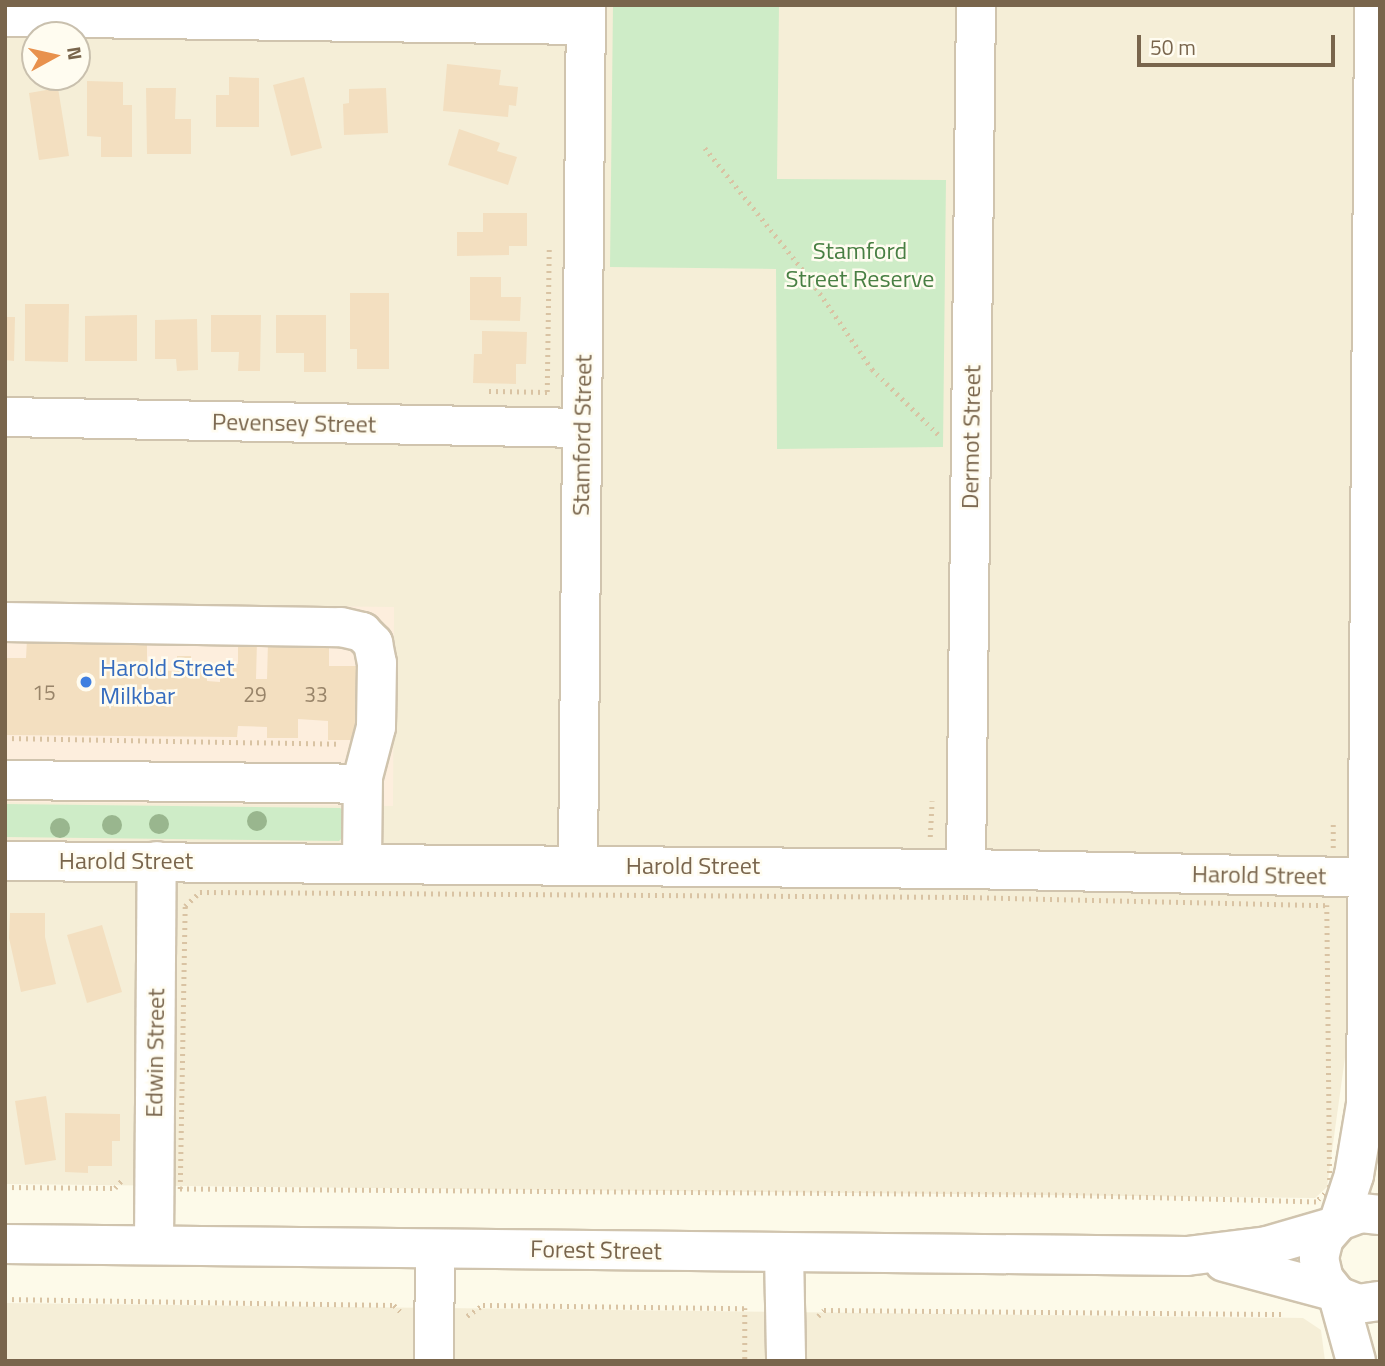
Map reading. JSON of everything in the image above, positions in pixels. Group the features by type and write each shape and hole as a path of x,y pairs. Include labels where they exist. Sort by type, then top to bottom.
{"street":[{"name":"Dermot Street","path":"966,869 976,5"},
{"path":"1356,1361 1335,1293 1319,1258 1354,1175 1366,1104 1375,878 1374,5"},
{"path":"5,17 585,15"},
{"name":"Stamford Street","path":"578,865 585,15"},
{"name":"Pevensey Street","path":"5,417 582,428"},
{"path":"5,622 359,630 373,643 377,663 372,744 362,784 362,864"},
{"path":"5,780 362,784"},
{"name":"Harold Street","path":"5,861 966,869 1375,878"},
{"name":"Edwin Street","path":"153,1245 157,861"},
{"path":"1366,1104 1380,1185"},
{"name":"Forest Street","path":"5,1244 1187,1256 1266,1246 1362,1213 1380,1216"},
{"path":"434,1361 435,1249"},
{"path":"784,1252 786,1361"},
{"name":"Forest Street","path":"1187,1256 1264,1270 1335,1293 1358,1304 1380,1301"},
{"path":"1373,1361 1380,1327"}],"path":[{"path":"705,148 808,276 872,369 930,430 971,448"},
{"path":"5,738 372,744"},
{"path":"180,1189 1043,1195 1316,1202 1330,1189 1327,905"},
{"path":"5,1187 115,1188"},
{"path":"5,1299 394,1305 408,1321"},
{"path":"460,1321 483,1305 745,1308 745,1361"},
{"path":"824,1310 1293,1314"}],"shaded area":[{"path":"5,5 1380,5 1370,878 1327,1187 1315,1198 5,1184"},
{"path":"5,603 394,607 393,806 5,802"},
{"path":"5,1303 1303,1318 1321,1330 1325,1361 5,1361"}],"green space":[{"name":"Stamford Street Reserve","path":"613,5 779,5 777,179 946,180 943,447 777,449 776,269 610,267"},
{"path":"5,804 340,808 345,812 344,836 339,841 5,837"}],"building":[{"path":"447,64 501,70 499,85 518,87 516,106 509,105 508,117 443,111"},
{"path":"229,77 259,78 259,127 216,127 216,95 229,95"},
{"path":"304,77 322,148 291,156 273,85"},
{"path":"91,81 123,82 123,105 132,105 132,157 101,157 101,137 87,136 87,91 91,91"},
{"path":"146,88 176,88 175,119 191,119 191,154 147,154"},
{"path":"386,88 388,133 344,135 343,104 349,103 349,89"},
{"path":"58,91 69,156 39,160 29,93"},
{"path":"459,129 500,143 497,151 517,157 508,185 448,165"},
{"path":"483,213 527,213 527,246 509,246 509,255 457,256 457,232 483,232"},
{"path":"470,277 501,277 501,297 521,297 520,321 470,320"},
{"path":"350,293 389,293 389,369 357,369 357,349 350,349"},
{"path":"25,304 69,304 68,362 25,361"},
{"path":"137,315 137,361 85,361 85,316"},
{"path":"211,315 261,315 260,371 238,371 239,352 211,352"},
{"path":"276,315 326,315 326,372 304,372 304,353 276,353"},
{"path":"5,317 15,317 14,361 5,360"},
{"path":"197,319 198,370 177,371 176,359 155,359 155,320"},
{"path":"482,331 527,332 526,364 516,364 516,384 473,383 474,354 482,354"},
{"path":"27,639 147,640 147,670 177,671 177,656 191,656 191,666 207,666 207,681 220,682 220,664 238,664 238,641 257,641 256,679 267,679 268,642 329,642 329,666 358,666 357,740 328,740 328,721 298,719 298,738 267,738 267,727 238,726 237,737 5,735 5,658 26,658"},
{"path":"10,913 45,913 45,937 56,984 21,992 9,938"},
{"path":"102,925 122,992 87,1003 67,935"},
{"path":"46,1096 56,1160 25,1165 15,1101"},
{"path":"65,1113 120,1114 120,1141 112,1141 112,1166 88,1166 88,1173 65,1172"}],"place":[{"name":"Harold Street Milkbar","path":"86,682"}]}
